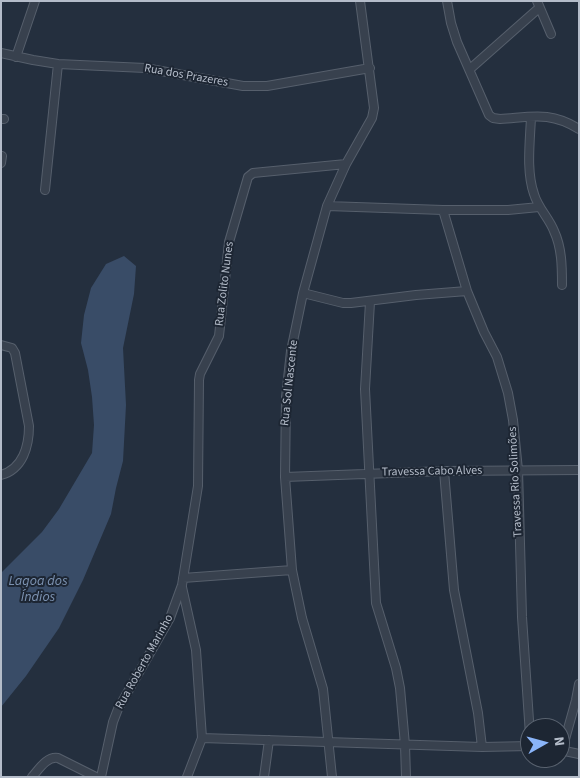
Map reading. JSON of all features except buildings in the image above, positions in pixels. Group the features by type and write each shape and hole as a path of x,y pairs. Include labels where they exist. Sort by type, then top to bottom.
{"street":[{"path":"16,57 35,1"},
{"name":"Rua Sol Nascente","path":"332,777 323,689 302,618 292,570 284,477 286,397 291,351 303,293 327,206 346,164 372,118 374,98 360,1"},
{"path":"447,1 454,33 489,115 500,119 548,116 565,120 579,129"},
{"path":"470,69 538,5 551,34"},
{"name":"Rua dos Prazeres","path":"1,53 58,64 145,68 243,86 268,86 370,68"},
{"path":"44,190 58,64"},
{"path":"531,117 530,173 533,190 539,207 554,231 559,244 562,262 562,285"},
{"path":"1,163 2,156"},
{"name":"Rua Zolito Nunes","path":"182,581 198,486 199,380 200,374 219,336 229,242 248,177 252,173 346,164"},
{"path":"327,206 443,210 508,210 539,207"},
{"name":"Travessa Rio Solimões","path":"443,210 467,291 496,358 508,393 513,420 518,470 522,617 529,718"},
{"path":"303,293 343,303 370,302 416,295 467,291"},
{"path":"370,302 365,389 376,603 396,668 405,744 406,777"},
{"path":"1,345 12,348 15,353 29,426 29,438 25,453 11,472 1,475"},
{"name":"Travessa Cabo Alves","path":"284,477 444,471 579,470"},
{"path":"444,471 454,590 474,686 482,747"},
{"path":"187,777 202,738 196,650 182,581 292,570"},
{"name":"Rua Roberto Marinho","path":"101,777 113,722 118,709 170,618 182,581"},
{"path":"570,720 579,684"},
{"path":"202,738 482,747 520,746"},
{"path":"264,777 269,740"},
{"path":"32,777 48,759 53,757 96,777"}],"water":[{"name":"Lagoa dos Índios","path":"124,256 136,266 134,294 123,348 126,405 123,461 111,514 83,580 59,628 26,676 1,707 1,573 42,532 59,509 92,453 94,425 92,397 81,343 84,315 91,288 106,264"}]}
